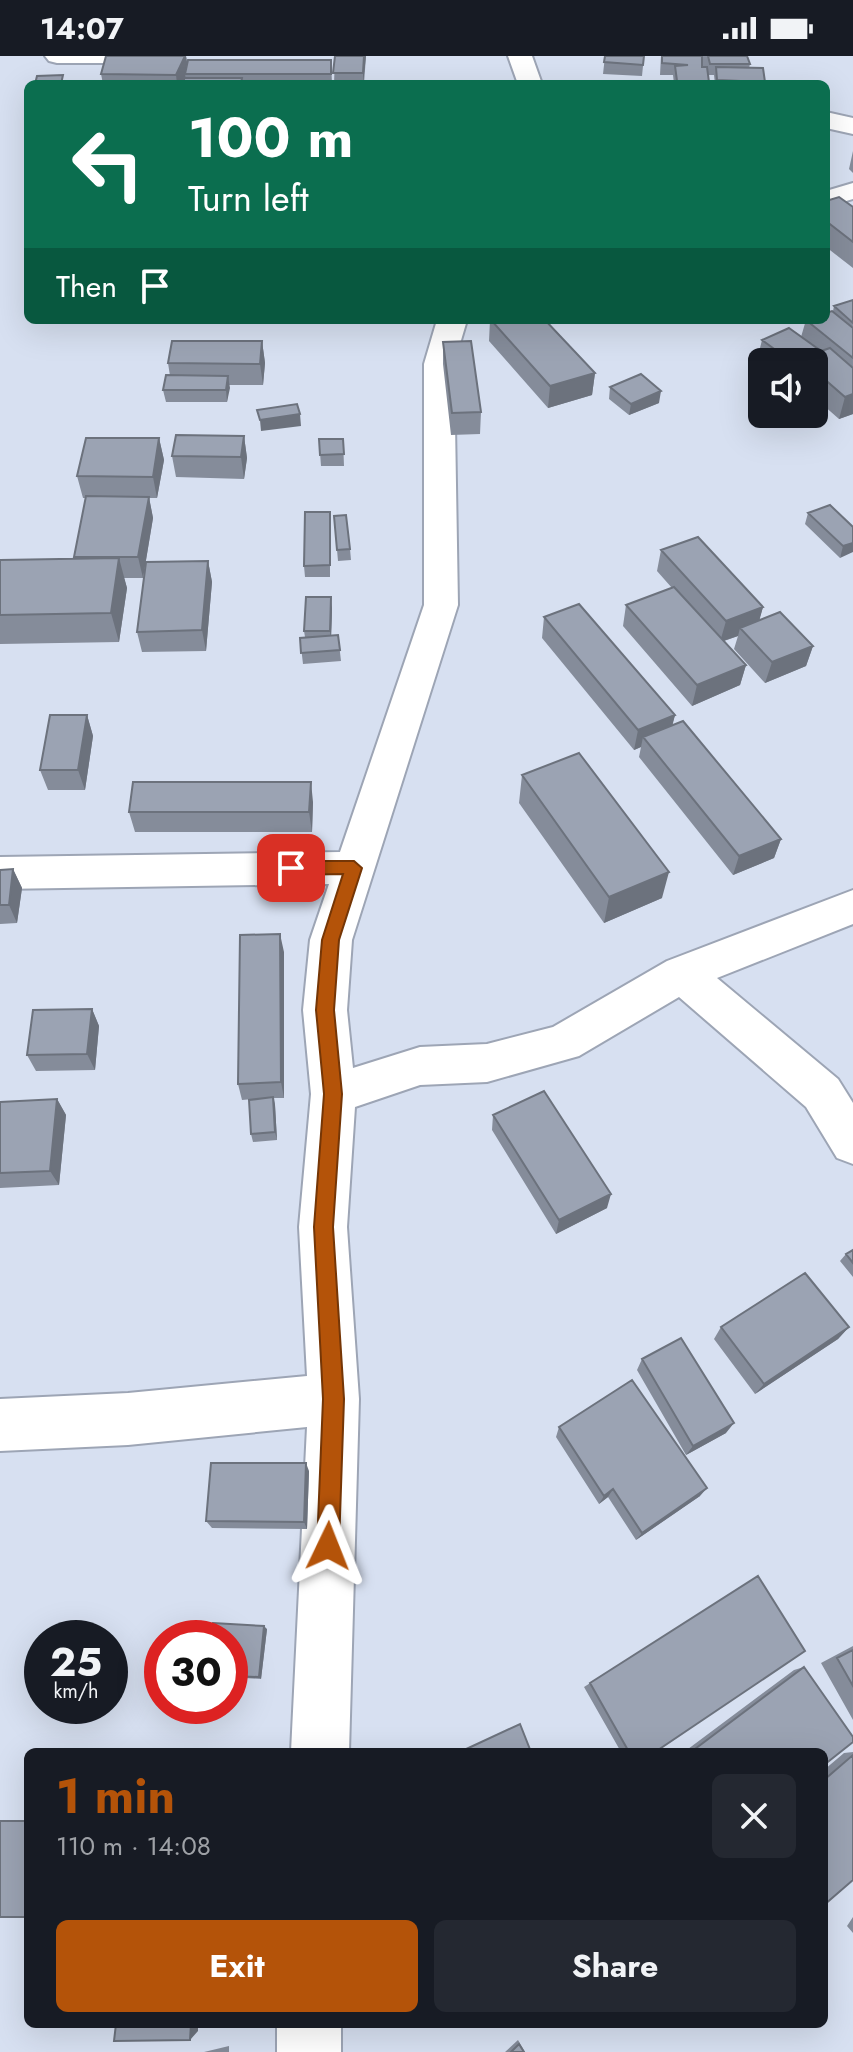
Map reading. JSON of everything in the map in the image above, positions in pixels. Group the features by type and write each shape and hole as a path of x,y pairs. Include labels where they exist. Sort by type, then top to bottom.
{"street":[{"path":"57,56 139,56"},
{"path":"520,56 529,80"},
{"path":"830,121 853,126"},
{"path":"830,198 853,191"},
{"path":"320,1748 334,1399 323,1227 333,1094 325,1010 331,940 441,605 439,364 451,324"},
{"path":"0,873 354,868"},
{"path":"333,1094 420,1066 487,1063 564,1043 682,974 853,907"},
{"path":"682,974 822,1093 853,1143"},
{"path":"0,1425 128,1419 334,1399"},
{"path":"309,2028 309,2052"}],"building":[{"path":"106,56 185,56 176,75 101,74"},
{"path":"335,56 364,56 363,73 333,73"},
{"path":"605,56 644,56 643,65 604,62"},
{"path":"662,56 702,56 702,67 707,67 709,80 677,80 675,66 688,65 662,63"},
{"path":"708,56 747,56 750,64 710,64"},
{"path":"188,60 331,60 331,74 185,74"},
{"path":"716,67 763,68 765,80 717,80"},
{"path":"63,75 62,80 36,80 37,76"},
{"path":"184,78 242,78 242,80"},
{"path":"839,197 853,207 853,242 830,224 830,200"},
{"path":"853,300 853,323 834,306"},
{"path":"830,312 853,328 853,358 811,324 830,324"},
{"path":"495,324 549,324 595,373 550,386"},
{"path":"789,328 817,348 773,348 762,340"},
{"path":"172,341 262,341 260,364 168,363"},
{"path":"471,341 481,412 452,413 443,342"},
{"path":"828,349 853,368 853,394 845,397 828,382"},
{"path":"641,374 661,391 631,404 610,387"},
{"path":"166,375 228,376 226,390 163,390"},
{"path":"297,404 300,414 260,420 257,410"},
{"path":"176,435 244,436 241,457 172,456"},
{"path":"86,438 159,438 153,477 77,476"},
{"path":"319,439 343,439 344,454 320,455"},
{"path":"86,496 149,497 138,557 74,557"},
{"path":"830,505 853,527 853,543 843,546 808,513"},
{"path":"305,512 330,512 330,565 304,566"},
{"path":"346,515 350,549 337,550 334,516"},
{"path":"698,537 763,607 726,621 661,550"},
{"path":"119,558 111,613 0,615 0,560"},
{"path":"208,561 202,630 137,632 146,562"},
{"path":"674,587 746,665 697,685 626,605"},
{"path":"306,597 331,597 330,631 304,631"},
{"path":"579,604 675,715 638,730 544,617"},
{"path":"780,612 813,646 772,662 740,628"},
{"path":"338,635 340,650 301,653 300,638"},
{"path":"50,715 87,715 78,770 40,770"},
{"path":"683,721 781,839 739,856 643,737"},
{"path":"579,753 669,872 609,897 522,775"},
{"path":"133,782 311,782 309,812 129,812"},
{"path":"13,869 9,905 0,905 0,870"},
{"path":"280,934 281,1082 238,1084 240,935"},
{"path":"92,1009 87,1054 27,1055 33,1010"},
{"path":"544,1091 611,1194 559,1220 493,1115"},
{"path":"273,1097 275,1132 251,1134 249,1100"},
{"path":"57,1099 50,1171 0,1173 0,1102"},
{"path":"853,1250 853,1263 846,1254"},
{"path":"805,1273 849,1327 764,1384 721,1327"},
{"path":"681,1338 734,1423 693,1446 642,1359"},
{"path":"632,1380 707,1488 642,1533 613,1489 604,1496 559,1427"},
{"path":"211,1463 306,1463 304,1522 206,1521"},
{"path":"758,1576 805,1651 661,1748 627,1748 590,1683"},
{"path":"248,1625 264,1626 259,1677 248,1677"},
{"path":"853,1650 853,1686 837,1658"},
{"path":"804,1667 853,1737 853,1742 828,1762 828,1748 696,1748"},
{"path":"520,1724 529,1748 468,1748"},
{"path":"853,1755 853,1880 828,1902 828,1777"},
{"path":"0,1821 24,1821 24,1917 0,1917"},
{"path":"116,2028 191,2028 190,2040 114,2041"},
{"path":"519,2044 524,2052 511,2052"}],"route":[{"path":"291,868 354,868 331,940 325,1010 333,1094 323,1227 334,1399 328,1546"}]}
